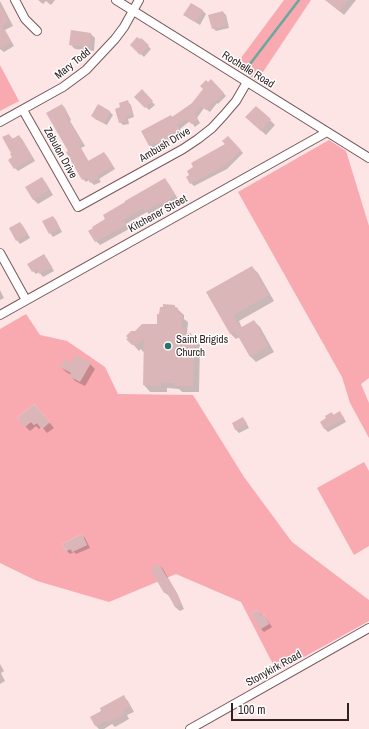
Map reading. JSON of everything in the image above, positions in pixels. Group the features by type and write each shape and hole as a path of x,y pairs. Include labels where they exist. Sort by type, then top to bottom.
{"street":[{"path":"15,0 25,19 36,31"},
{"name":"Rochelle Road","path":"116,0 369,158"},
{"name":"Mary Todd","path":"0,122 62,87 86,70 115,39 134,11 139,0"},
{"name":"Ambush Drive","path":"78,207 183,149 198,139 212,128 224,115 236,101 247,82"},
{"name":"Zebulon Drive","path":"23,110 78,207"},
{"name":"Kitchener Street","path":"0,314 327,132"},
{"path":"0,253 26,300"},
{"name":"Stonykirk Road","path":"190,729 369,628"}],"shaded area":[{"path":"284,0 311,0 257,81 235,66"},
{"path":"0,65 19,101 0,111"},
{"path":"329,140 346,151 369,226 369,378 361,384 369,403 369,438 350,403 342,377 238,192"},
{"path":"26,314 40,335 67,341 105,367 118,394 193,395 244,477 292,542 369,600 369,621 277,672 241,602 176,574 109,602 37,581 0,563 0,329","holes":["34,404 50,422 42,429 37,423 34,425 31,422 25,426 17,418","82,534 87,545 72,552 71,549 66,551 62,544","257,610 261,616 264,614 269,624 261,629 251,613"]},
{"path":"364,462 369,471 369,546 354,555 317,488"}],"building":[{"path":"325,0 348,0 339,11"},
{"path":"191,3 203,10 196,22 183,15"},
{"path":"0,5 9,21 2,26 11,42 0,48"},
{"path":"223,11 227,25 212,29 208,15"},
{"path":"71,30 91,33 89,47 69,45"},
{"path":"137,37 140,39 141,38 149,45 140,55 130,45"},
{"path":"211,79 224,93 206,110 201,106 194,114 198,119 191,124 187,119 177,125 180,130 174,133 175,134 156,145 155,143 149,146 141,131 171,115 172,117 192,103 203,89 200,86 206,80 208,82"},
{"path":"142,89 153,101 145,108 134,97"},
{"path":"128,100 132,114 125,116 127,121 119,123 115,109 120,107 119,103"},
{"path":"62,104 69,117 67,118 82,143 79,145 88,161 104,152 113,166 97,175 98,178 90,183 87,177 82,180 66,152 68,151 46,113"},
{"path":"98,104 110,111 104,123 91,116"},
{"path":"256,106 271,119 261,131 245,117"},
{"path":"9,134 12,139 19,135 33,158 14,169 8,160 12,157 10,154 11,153 2,137"},
{"path":"228,136 241,150 224,166 190,184 186,177 189,175 187,171 193,167 191,163 225,144 222,141"},
{"path":"42,177 49,190 33,200 25,187"},
{"path":"165,178 175,195 170,198 171,199 162,204 161,202 145,211 143,208 123,220 126,225 95,242 88,231 105,219 103,215"},
{"path":"53,216 60,228 49,234 42,221"},
{"path":"20,222 28,234 16,241 9,228"},
{"path":"44,254 52,267 39,274 37,269 32,272 27,264"},
{"path":"252,266 269,295 233,315 240,328 254,320 268,346 250,357 235,331 230,334 206,292"},
{"name":"Saint Brigids Church","path":"163,304 175,305 175,307 178,308 178,314 182,315 181,329 184,329 184,333 191,333 191,337 194,337 193,386 174,386 174,383 161,382 161,386 143,385 144,338 136,346 134,344 132,345 126,339 128,338 126,336 131,331 135,331 142,324 157,324 157,314 159,314 160,307 163,307"},
{"path":"76,355 91,363 80,382 69,376 71,373 60,367 65,359 71,363"},
{"path":"34,404 50,422 42,429 37,423 34,425 31,422 25,427 17,418"},
{"path":"340,411 344,419 324,429 320,422 326,418 325,416 332,412 333,415"},
{"path":"243,417 247,424 235,430 232,423"},
{"path":"82,534 87,545 72,552 71,549 66,551 62,544"},
{"path":"159,564 181,604 175,607 166,591 164,593 150,569"},
{"path":"257,610 261,616 264,614 269,624 260,629 251,613"},
{"path":"124,695 130,707 123,710 125,714 109,722 108,720 95,726 90,717 101,711 100,708"}],"waterway":[{"path":"250,64 299,0"}],"place":[{"name":"Saint Brigids Church","path":"168,346"}]}
